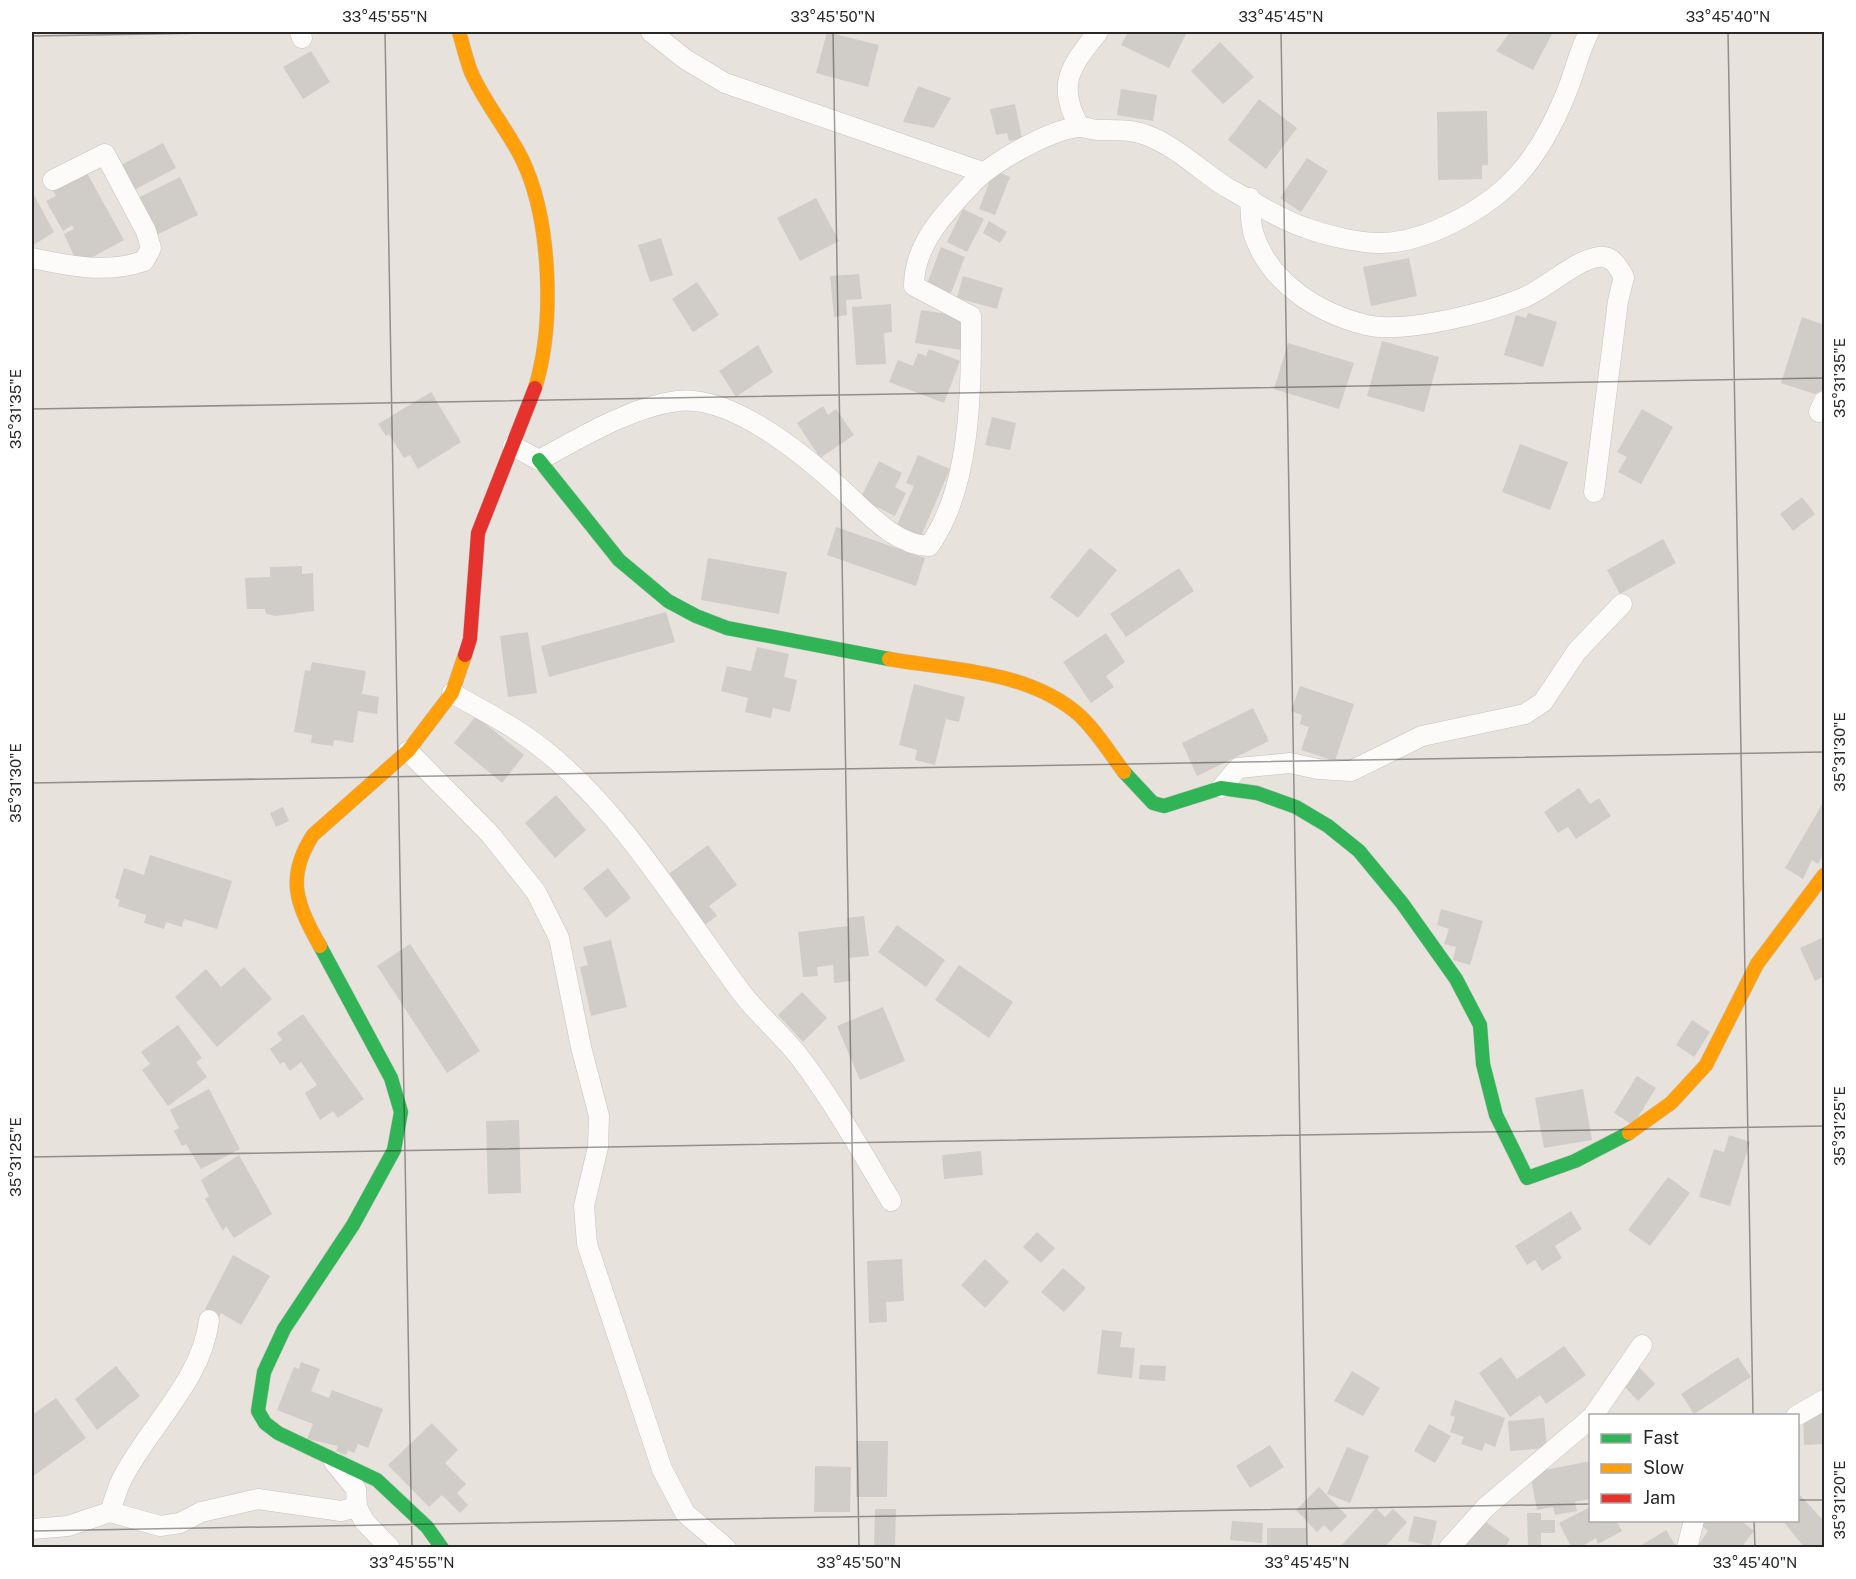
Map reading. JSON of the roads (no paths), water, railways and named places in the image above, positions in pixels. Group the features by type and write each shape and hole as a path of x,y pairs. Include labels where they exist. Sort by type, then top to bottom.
{"street":[{"path":"442,1548 421,1520 377,1480 278,1433 265,1423 258,1411 261,1382 270,1354 284,1329 349,1232 386,1168 398,1136 401,1112 391,1077 300,910 295,892 301,852 313,835 408,751 452,693 468,650 478,533 536,386 545,347 546,287 543,227 529,176 471,72 459,32"},
{"path":"651,32 685,59 725,83 982,172"},
{"path":"1080,127 1069,110 1067,81 1075,63 1098,32"},
{"path":"539,460 598,428 656,405 680,401 698,403 744,417 767,430 818,468 903,541 929,546 937,536 960,473 965,433 971,316 914,286 914,268 930,233 982,172 1051,136 1080,127 1118,130 1151,136 1226,186 1279,217 1307,229 1382,243 1427,233 1460,219 1491,201 1511,182 1547,135 1589,32"},
{"path":"32,258 72,267 123,268 144,261 151,248 146,231 105,154 53,180"},
{"path":"1250,198 1253,234 1269,264 1286,286 1316,306 1367,325 1392,327 1427,323 1489,310 1543,288 1584,260 1607,256 1612,259 1624,278 1618,301 1594,492"},
{"path":"513,446 539,460 607,549 646,585 688,613 727,628 978,674 1029,686 1066,704 1076,713 1095,732 1153,802 1164,806 1221,788 1257,793 1278,800 1328,826 1359,851 1402,903 1456,979 1479,1025 1483,1064 1496,1115 1514,1147 1527,1178 1580,1161 1612,1143 1684,1090 1705,1066 1715,1050 1765,952 1824,875"},
{"path":"1221,788 1238,768 1290,763 1318,769 1351,771 1422,736 1525,714 1543,702 1577,651 1622,604"},
{"path":"452,693 523,734 546,751 594,797 631,843 743,995 801,1059 847,1127 891,1201"},
{"path":"408,751 490,834 536,892 559,938 579,1041 599,1116 598,1147 584,1206 587,1245 662,1469 685,1513 726,1548"},
{"path":"110,1512 122,1479 189,1376 206,1343 209,1320"},
{"path":"1594,1414 1642,1345"},
{"path":"1799,1414 1824,1400"},
{"path":"1449,1548 1486,1507 1589,1420"},
{"path":"323,1455 338,1464 356,1489 357,1507 364,1521 390,1548"},
{"path":"32,1529 68,1526 110,1512 160,1526 180,1523 201,1512 258,1499 340,1511 357,1507"},
{"path":"1687,1548 1694,1522"}]}
